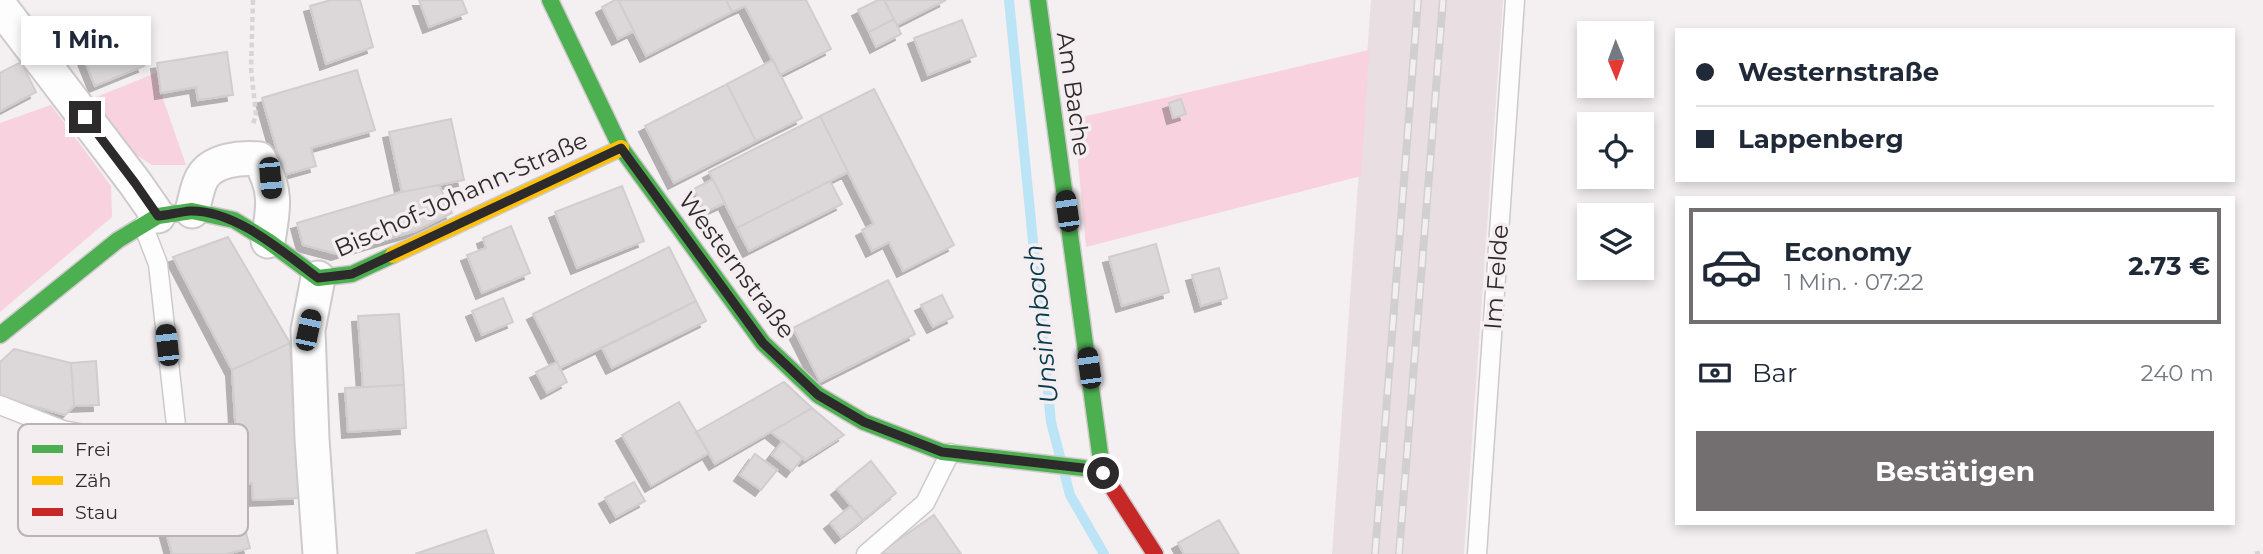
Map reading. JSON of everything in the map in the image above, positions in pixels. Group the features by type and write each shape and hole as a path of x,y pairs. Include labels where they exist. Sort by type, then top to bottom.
{"street":[{"name":"Westernstraße","path":"550,0 621,148 763,343 818,395 864,422 950,453 1083,468 1103,473"},
{"name":"Am Bache","path":"1038,0 1103,473 1156,554"},
{"path":"0,6 135,183 150,221"},
{"name":"Bischof-Johann-Straße","path":"0,335 118,240 150,221 192,211 234,220 318,278 352,274 621,148"},
{"path":"192,211 202,176 219,164 243,158 259,159 270,178 273,212 268,241"},
{"path":"318,278 308,330 320,554"}],"lane":[{"name":"Im Felde","path":"1477,554 1515,0"},
{"path":"150,221 158,264 176,424"},
{"path":"0,405 48,424"},
{"path":"866,554 925,503 950,453"}],"path":[{"path":"243,158 256,115 251,68 253,0"},
{"path":"2255,554 2263,552"}],"shaded area":[{"path":"1371,0 1503,0 1464,554 1332,554"},
{"path":"1369,50 1361,176 1086,247 1074,119"},
{"path":"158,72 161,93 186,165 152,165 119,144 89,100"},
{"path":"51,105 111,186 112,217 0,312 0,123"}],"building":[{"path":"331,0 360,0 373,47 326,64 310,6"},
{"path":"419,0 462,0 467,13 429,27"},
{"path":"618,0 634,31 618,39 602,7"},
{"path":"618,0 726,0 732,12 646,56"},
{"path":"726,0 806,0 831,49 780,75 745,6 732,12"},
{"path":"878,0 884,0 894,19 869,32 858,10"},
{"path":"884,0 946,0 897,25"},
{"path":"894,19 901,34 876,47 869,32"},
{"path":"126,20 144,66 95,86 77,41"},
{"path":"962,20 976,56 928,75 914,38"},
{"path":"227,52 233,95 198,100 196,87 161,93 157,63"},
{"path":"773,60 802,118 756,141 727,84"},
{"path":"21,62 36,92 0,111 0,73"},
{"path":"357,70 375,130 311,148 316,166 284,175 262,98"},
{"path":"727,84 756,141 674,183 645,126"},
{"path":"874,89 954,245 903,271 889,242 872,251 862,230 874,224 820,116"},
{"path":"1181,99 1186,114 1173,118 1169,103"},
{"path":"820,116 848,172 737,228 709,172"},
{"path":"451,119 464,180 402,192 389,132"},
{"path":"713,179 725,203 705,212 694,189"},
{"path":"830,181 842,204 749,251 737,228"},
{"path":"439,185 452,213 415,231 337,254 303,245 297,223 402,192"},
{"path":"622,186 644,241 577,268 555,212"},
{"path":"511,226 530,273 482,293 467,255 486,248 483,238"},
{"path":"228,237 290,343 232,370 173,257"},
{"path":"1156,244 1169,292 1122,306 1109,257"},
{"path":"669,247 696,301 560,368 533,314"},
{"path":"1219,268 1227,298 1201,306 1192,275"},
{"path":"888,280 915,334 820,382 793,328"},
{"path":"942,295 953,317 933,327 921,305"},
{"path":"503,298 513,322 482,335 472,311"},
{"path":"696,301 706,321 612,368 602,348"},
{"path":"399,314 404,385 363,387 358,316"},
{"path":"290,343 299,498 253,500 252,483 248,483 248,424 235,424 232,370"},
{"path":"14,349 71,363 74,406 65,415 0,397 0,362"},
{"path":"96,361 99,405 74,406 71,363"},
{"path":"557,362 567,382 547,393 536,372"},
{"path":"784,382 812,408 715,464 696,432"},
{"path":"404,385 406,428 348,432 345,388"},
{"path":"679,402 709,453 651,486 622,435"},
{"path":"812,408 844,435 805,460 771,432"},
{"path":"783,441 803,457 792,471 772,455"},
{"path":"755,454 777,470 761,490 740,475"},
{"path":"871,461 896,493 863,520 837,489"},
{"path":"634,482 645,501 616,517 605,498"},
{"path":"851,506 863,520 841,537 830,523"},
{"path":"934,515 961,554 878,554"},
{"path":"1219,520 1239,554 1184,554 1178,543"},
{"path":"486,530 494,554 415,554"},
{"path":"167,536 247,536 250,548 226,554 172,554"}],"waterway":[{"name":"Unsinnbach","path":"1009,0 1051,422 1070,495 1104,554"}],"railway":[{"path":"1375,554 1418,0"},
{"path":"1399,554 1443,0"}],"traffic: fast":[{"path":"550,0 621,148 763,343 818,395 864,422 942,452 1083,468 1103,473"},
{"path":"1038,0 1101,461"},
{"path":"0,335 118,240 158,216 192,211 234,220 318,278 352,274 393,255"}],"traffic: slow":[{"path":"393,255 621,148"}],"traffic: jam":[{"path":"1101,461 1103,473 1155,554"}],"route":[{"path":"85,117 158,216 192,211 234,220 318,278 352,274 621,148 763,343 818,395 864,422 942,452 1083,468 1103,473"}]}
